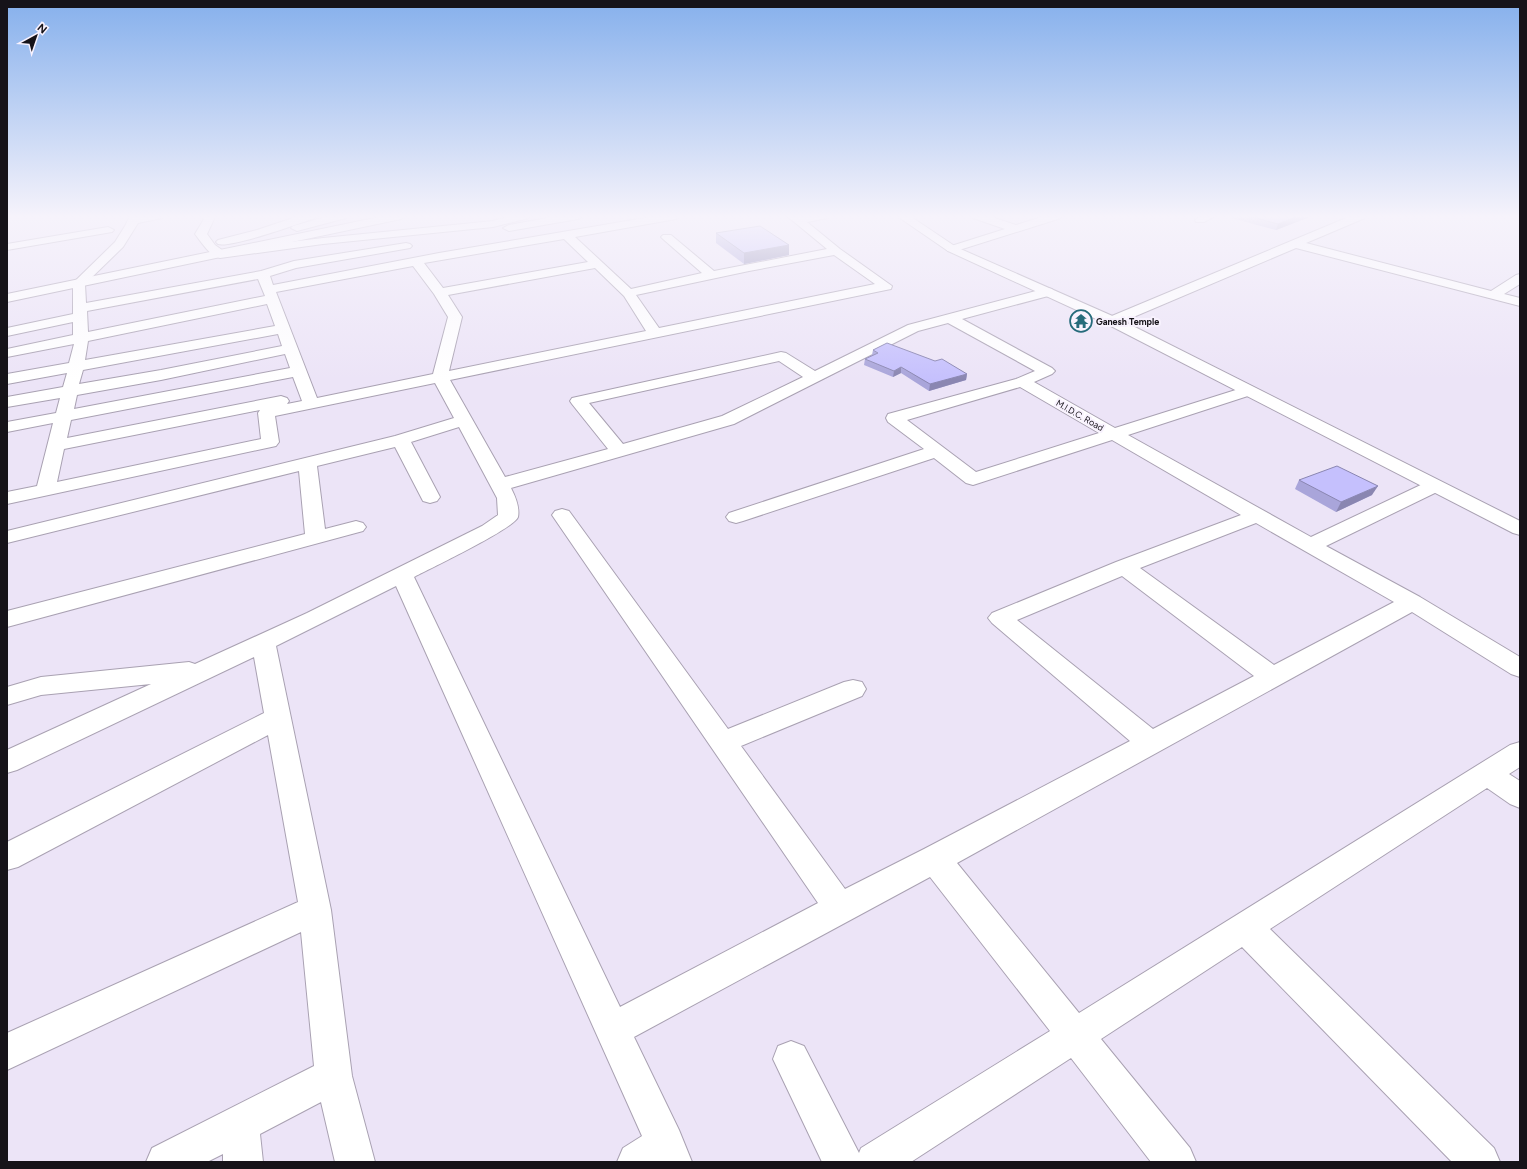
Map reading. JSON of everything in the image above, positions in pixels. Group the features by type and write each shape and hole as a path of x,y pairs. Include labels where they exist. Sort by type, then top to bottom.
{"street":[{"path":"79,283 92,271"},
{"path":"7,298 140,271"},
{"path":"7,332 81,312 274,271"},
{"path":"7,353 81,338 270,294 348,271"},
{"path":"7,762 263,643 489,530 508,518 507,498 440,378 454,317 429,271"},
{"path":"440,293 562,271"},
{"path":"604,271 628,293 656,333"},
{"path":"707,271 712,275"},
{"path":"628,293 735,271"},
{"path":"56,445 440,378 886,286 864,271"},
{"path":"1000,271 1112,321 1520,529"},
{"path":"1112,321 1233,271"},
{"path":"1399,271 1520,302"},
{"path":"262,274 310,400"},
{"path":"1493,295 1520,278"},
{"path":"45,490 81,347 79,283"},
{"path":"499,485 728,420 913,328 1047,292"},
{"path":"950,318 1047,371 1022,382 894,418 974,479 1248,391"},
{"path":"7,379 283,329"},
{"path":"7,402 161,375 290,348"},
{"path":"619,451 578,401 781,356 814,377"},
{"path":"7,427 299,371"},
{"name":"M.I.D.C. Road","path":"1022,382 1257,516 1412,602 1520,668"},
{"path":"7,498 270,442 266,413 310,400"},
{"path":"7,537 401,440 464,420"},
{"path":"401,440 430,497"},
{"path":"736,518 937,451"},
{"path":"307,463 316,538"},
{"path":"1311,545 1434,486"},
{"path":"562,515 840,908"},
{"path":"1150,742 1000,618 1124,567 1257,516"},
{"path":"7,619 356,527"},
{"path":"1124,567 1273,677"},
{"path":"402,574 612,1030 658,1156"},
{"path":"612,1030 935,859 1412,602"},
{"path":"263,643 315,910 333,1076 355,1162"},
{"path":"7,696 41,686 206,670"},
{"path":"723,742 853,689"},
{"path":"7,857 278,718"},
{"path":"875,1162 1520,753"},
{"path":"1488,774 1520,796"},
{"path":"935,859 1176,1162"},
{"path":"7,1052 315,910"},
{"path":"1245,927 1480,1162"},
{"path":"791,1059 843,1162"},
{"path":"166,1162 333,1076"},
{"path":"240,1124 242,1162"}],"building":[{"path":"887,343 935,361 942,359 967,374 930,384 901,367 894,371 865,359 878,353 873,350"},
{"path":"1337,466 1378,486 1341,502 1299,480"}],"place":[{"name":"Ganesh Temple","path":"1081,321"}]}
